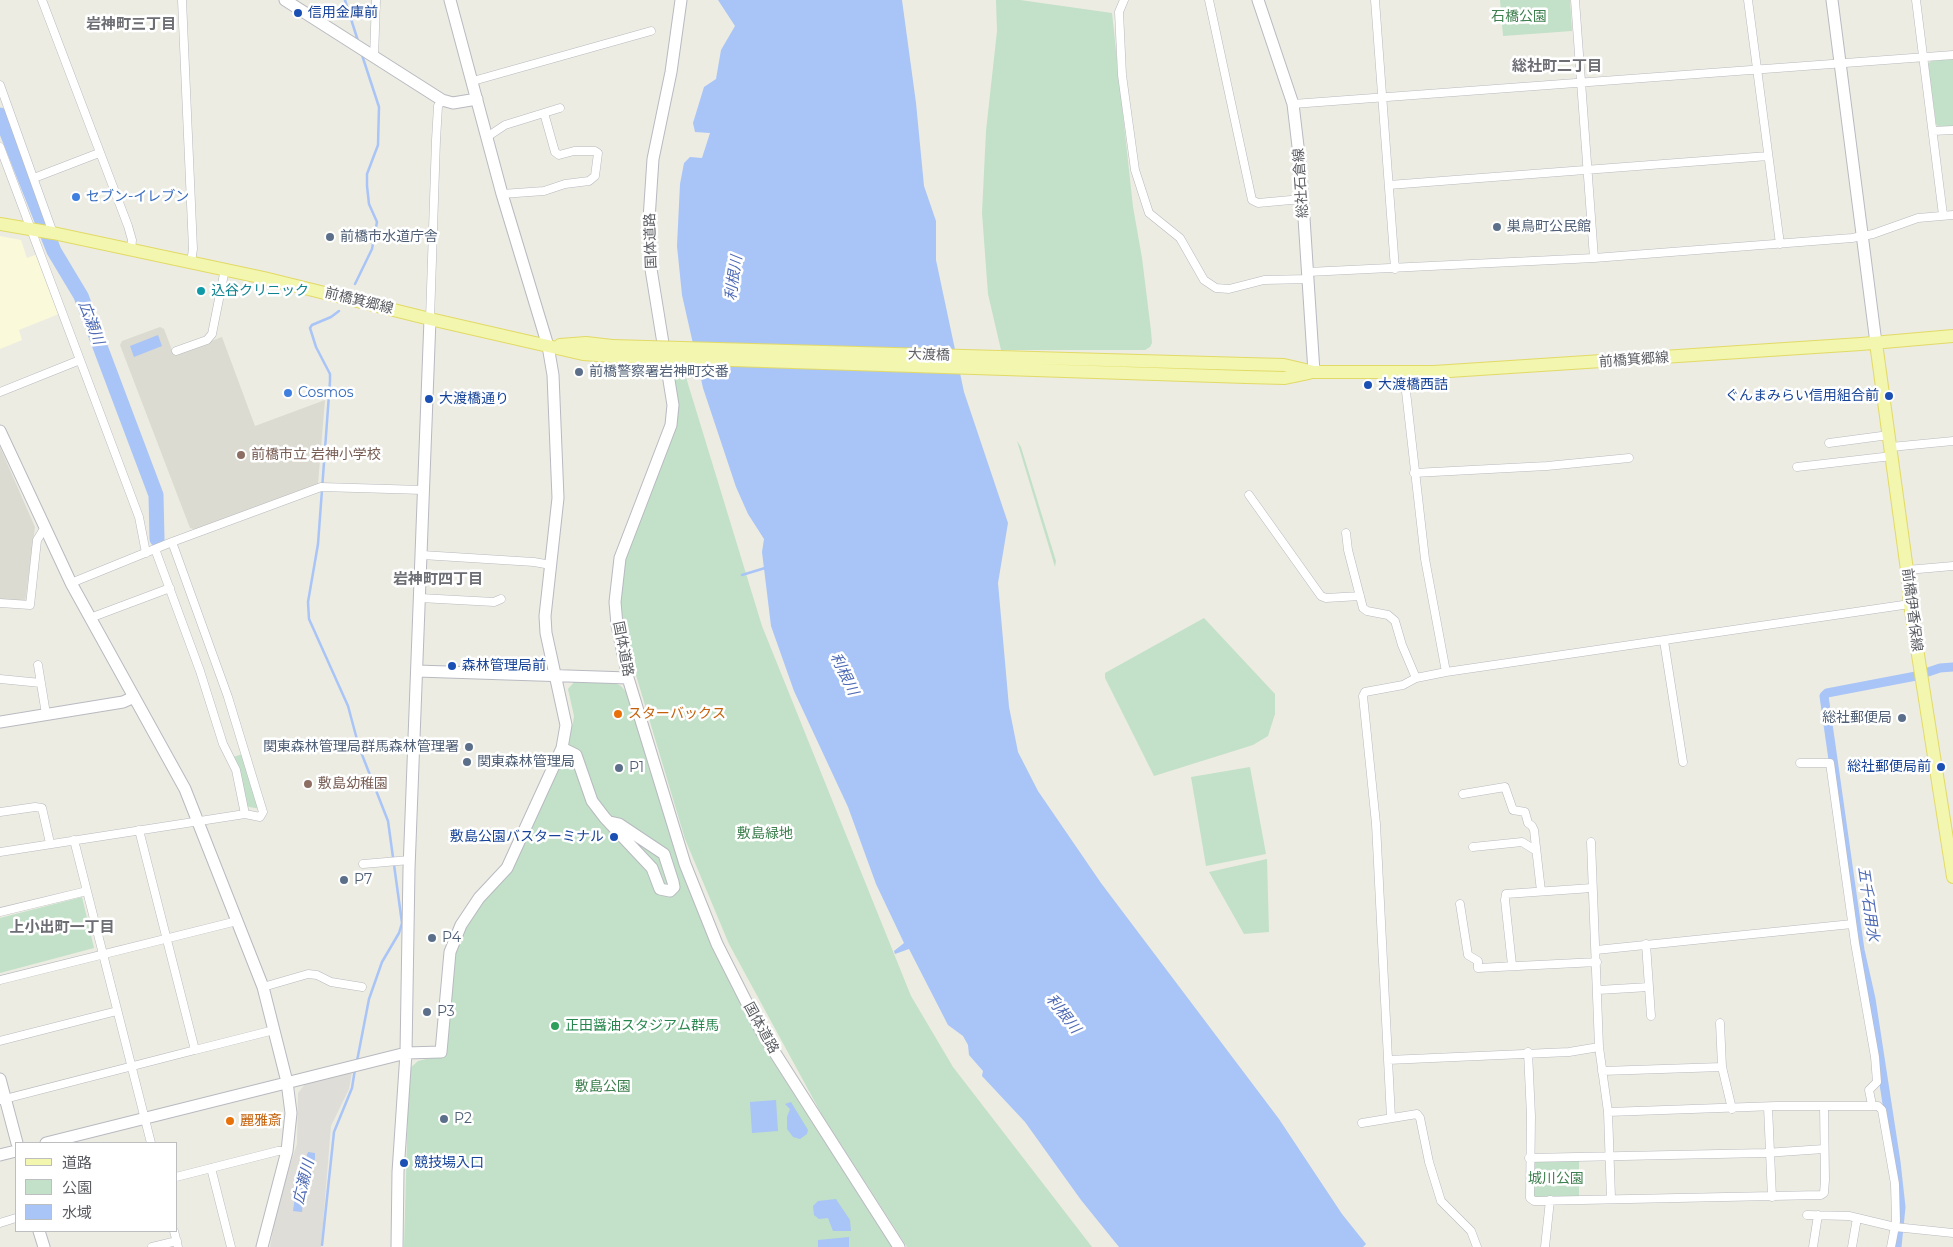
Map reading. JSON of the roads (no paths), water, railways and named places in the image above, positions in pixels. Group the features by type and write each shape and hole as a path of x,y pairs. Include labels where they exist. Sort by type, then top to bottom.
{"main road":[{"path":"0,224 32,230"},
{"name":"前橋箕郷線","path":"32,230 225,269 583,354 612,351"},
{"name":"前橋箕郷線","path":"1246,370 1285,378 1314,372 1404,374 1876,343 1953,336"},
{"name":"前橋伊香保線","path":"1876,343 1910,604 1953,877"},
{"name":"大渡橋","path":"612,351 1246,370"}],"street":[{"path":"42,0 132,240 131,249"},
{"path":"182,0 193,249 191,262"},
{"path":"286,0 442,100 453,104 477,99"},
{"path":"374,57 376,0"},
{"path":"50,1142 345,1067 406,1053 440,1052 450,952 461,925 480,898 508,868 562,748 566,724 546,632 545,616 558,498 553,375 548,346 502,194 450,0"},
{"name":"国体道路","path":"681,0 671,72 653,159 649,219 650,263 671,392 672,419 667,440 627,538 617,576 615,602 617,625 628,678 684,864 717,944 761,1031 899,1247"},
{"path":"1124,0 1119,12 1122,75 1135,170 1149,213 1180,238 1204,280 1216,288 1229,289 1264,280 1308,276 1395,269 1594,258 1862,236 1918,218 1953,215"},
{"path":"1209,0 1252,200 1256,203 1264,203 1302,199"},
{"name":"総社石倉線","path":"1258,0 1293,104 1302,199 1314,372"},
{"path":"1380,0 1375,0 1395,269"},
{"path":"1576,0 1594,258"},
{"path":"1748,0 1780,244"},
{"path":"1832,0 1876,343"},
{"path":"1916,0 1944,215"},
{"path":"473,81 651,31"},
{"path":"1293,104 1953,55"},
{"path":"0,85 53,233"},
{"path":"397,1247 398,1172 406,1053 410,860 436,132 438,106 442,100"},
{"path":"487,137 505,125 560,108"},
{"path":"502,194 544,191 565,184 589,181 595,176 598,153 594,151 574,151 559,155 555,152 544,113"},
{"path":"1933,132 1953,130"},
{"path":"0,147 139,517 146,553"},
{"path":"34,178 99,153"},
{"path":"1389,185 1768,156"},
{"path":"176,351 207,340 212,334 225,269"},
{"path":"0,392 80,360"},
{"path":"1404,374 1426,566 1446,672"},
{"path":"0,432 44,530 90,618 182,783 263,987 287,1082 291,1113 287,1151 262,1247"},
{"path":"1829,443 1890,446 1953,441"},
{"path":"1797,467 1890,446"},
{"path":"1414,473 1546,466 1629,458"},
{"path":"71,582 172,542 321,487 423,490"},
{"path":"1249,495 1323,598 1360,596"},
{"path":"0,603 30,605 37,540 44,530"},
{"path":"1346,533 1348,550 1363,608 1367,611 1388,615 1395,621 1402,645 1416,678"},
{"path":"0,852 245,814 260,817 264,808 228,696 172,542"},
{"path":"155,549 200,671 222,744 236,770 245,814"},
{"path":"422,555 534,562 551,565"},
{"path":"1907,570 1953,566"},
{"path":"90,618 170,588"},
{"path":"420,598 494,602 501,599"},
{"path":"1391,1118 1376,824 1363,696 1366,691 1403,685 1416,678 1446,672 1910,604"},
{"path":"1664,641 1683,762"},
{"path":"38,665 46,714"},
{"path":"418,671 628,678"},
{"path":"0,679 41,683"},
{"path":"0,722 123,702 134,697"},
{"path":"562,748 576,755 592,801 610,822 652,868 660,889 670,891 674,887 664,854 619,824 610,822"},
{"path":"1800,763 1830,763 1852,924 1875,1057 1877,1078 1876,1083 1869,1090 1872,1105"},
{"path":"1463,794 1505,787 1513,810 1525,812 1528,823 1532,826 1541,891"},
{"path":"0,812 35,807 42,808 50,844"},
{"path":"139,830 195,1050"},
{"path":"74,840 152,1142"},
{"path":"1473,847 1522,842 1535,850"},
{"path":"1591,842 1600,1047 1608,1112 1611,1198"},
{"path":"363,864 410,860"},
{"path":"1512,965 1505,897 1509,893 1592,888"},
{"path":"0,912 86,891"},
{"path":"1460,904 1468,956 1478,961 1478,968 1597,962"},
{"path":"0,980 237,921"},
{"path":"1596,950 1852,924"},
{"path":"1646,944 1650,1016"},
{"path":"263,987 308,974 317,975 331,982 362,987"},
{"path":"1598,990 1649,987"},
{"path":"0,1041 117,1011"},
{"path":"1720,1023 1722,1067 1732,1109"},
{"path":"3,1099 274,1030"},
{"path":"1388,1060 1528,1052 1568,1052 1600,1047"},
{"path":"1528,1052 1531,1116 1530,1198 1534,1201 1823,1194 1824,1106"},
{"path":"1602,1071 1722,1067"},
{"path":"0,1079 3,1099 16,1142"},
{"path":"1608,1112 1878,1106 1882,1110 1892,1164 1896,1200 1891,1247"},
{"path":"1768,1107 1772,1196"},
{"path":"1362,1123 1414,1114 1420,1118 1429,1162 1441,1202 1468,1228 1478,1247"},
{"path":"1530,1158 1824,1150"},
{"path":"0,1155 15,1151"},
{"path":"178,1176 278,1151 287,1151"},
{"path":"211,1168 231,1247"},
{"path":"1545,1247 1550,1200"},
{"path":"1807,1214 1857,1218 1893,1226 1953,1233"},
{"path":"1813,1247 1818,1215"},
{"path":"0,1223 15,1218"},
{"path":"1852,1247 1857,1218"},
{"path":"39,1232 44,1247"},
{"path":"152,1247 178,1244 174,1232"}],"water":[{"name":"利根川","path":"718,0 902,0 916,103 924,186 936,221 936,260 964,392 1008,523 998,583 1009,707 1018,752 1038,791 1101,883 1279,1119 1342,1214 1366,1244 1363,1247 1119,1247 1081,1200 1025,1122 982,1076 983,1071 969,1055 968,1045 963,1036 948,1025 909,949 895,954 894,951 904,943 876,884 848,807 794,691 771,626 762,552 764,539 748,514 736,487 703,388 682,295 677,246 680,184 684,163 690,157 702,158 710,133 695,132 693,123 704,87 716,79 721,50 735,26"},
{"path":"158,335 162,346 134,357 130,346"},
{"path":"776,1100 778,1131 752,1133 750,1102"},
{"path":"791,1102 808,1130 807,1134 800,1139 793,1137 787,1129 787,1117 790,1109 785,1104"},
{"path":"308,1152 315,1153 315,1159 304,1190 302,1212 293,1211 297,1183"},
{"path":"836,1199 850,1220 851,1231 833,1231 828,1218 819,1219 814,1215 813,1206 818,1201"},
{"path":"849,1237 849,1247 818,1247 818,1240"}],"waterway":[{"path":"345,0 358,41"},
{"path":"355,284 372,249 377,222 369,204 367,174 378,145 379,107 362,55"},
{"name":"広瀬川","path":"0,115 54,251 81,296 156,495 157,539"},
{"path":"339,311 331,317 312,325 310,328 316,347 330,374 330,381 318,544 308,602 309,619 348,706 359,747 388,821 402,923 399,933 382,962 369,999 357,1061"},
{"path":"742,575 765,568"},
{"name":"五千石用水","path":"1897,1247 1901,1207 1896,1162 1871,999 1860,950 1824,696 1827,693 1916,676 1940,668 1953,667"},
{"path":"322,1245 334,1132 352,1088 355,1069"}],"place":[{"name":"信用金庫前","path":"298,13"},
{"name":"セブン-イレブン","path":"76,197"},
{"name":"巣鳥町公民館","path":"1497,227"},
{"name":"前橋市水道庁舎","path":"330,237"},
{"name":"込谷クリニック","path":"201,291"},
{"name":"前橋警察署岩神町交番","path":"579,372"},
{"name":"大渡橋西詰","path":"1368,385"},
{"name":"Cosmos","path":"288,393"},
{"name":"ぐんまみらい信用組合前","path":"1889,396"},
{"name":"大渡橋通り","path":"429,399"},
{"name":"前橋市立 岩神小学校","path":"241,455"},
{"name":"森林管理局前","path":"452,666"},
{"name":"スターバックス","path":"618,714"},
{"name":"総社郵便局","path":"1902,718"},
{"name":"関東森林管理局群馬森林管理署","path":"469,747"},
{"name":"関東森林管理局","path":"467,762"},
{"name":"総社郵便局前","path":"1941,767"},
{"name":"P1","path":"619,768"},
{"name":"敷島幼稚園","path":"308,784"},
{"name":"敷島公園バスターミナル","path":"614,837"},
{"name":"P7","path":"344,880"},
{"name":"P4","path":"432,938"},
{"name":"P3","path":"427,1012"},
{"name":"正田醤油スタジアム群馬","path":"555,1026"},
{"name":"P2","path":"444,1119"},
{"name":"麗雅斎","path":"230,1121"},
{"name":"競技場入口","path":"404,1163"}],"district":[{"name":"岩神町三丁目","path":"131,25"},
{"name":"総社町二丁目","path":"1557,67"},
{"name":"岩神町四丁目","path":"438,580"},
{"name":"上小出町一丁目","path":"62,928"}],"park label":[{"name":"石橋公園","path":"1519,17"},
{"name":"敷島緑地","path":"765,834"},
{"name":"敷島公園","path":"603,1087"},
{"name":"城川公園","path":"1556,1179"}]}
